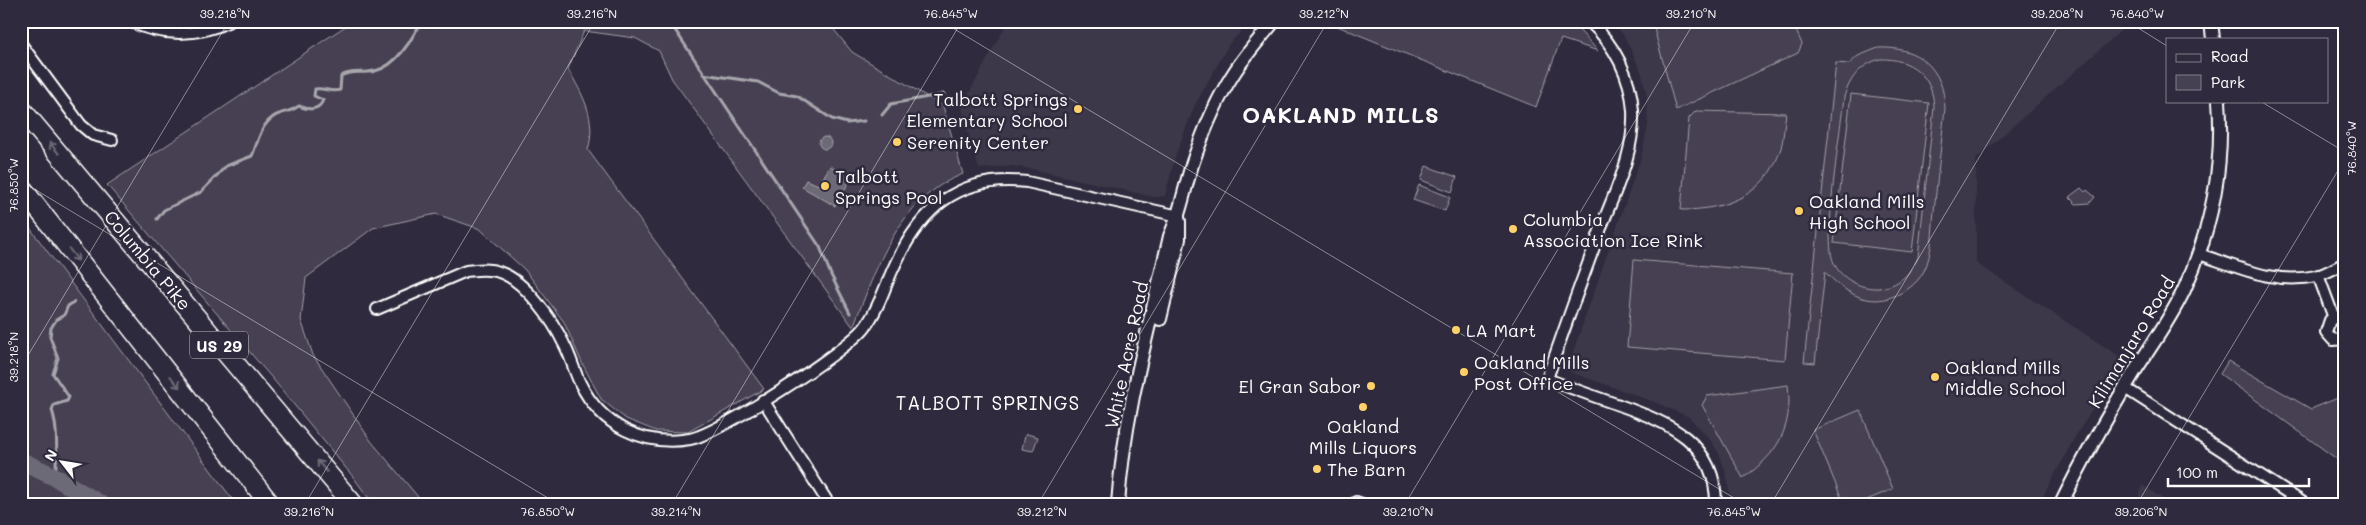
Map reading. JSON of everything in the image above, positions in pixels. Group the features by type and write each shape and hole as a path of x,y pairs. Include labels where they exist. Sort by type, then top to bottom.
{"highway":[{"name":"Columbia Pike","path":"21,108 353,504"},
{"path":"21,187 270,504"}],"street":[{"path":"129,21 149,28 177,34 204,32 230,21"},
{"name":"White Acre Road","path":"1118,504 1124,452 1135,392 1170,236 1179,216 1194,158 1215,106 1232,74 1274,21"},
{"path":"1589,21 1613,48 1626,74 1633,111 1633,130 1623,168 1547,379 1664,422 1687,436 1705,460 1712,477 1716,504"},
{"path":"2212,21 2214,38"},
{"path":"21,44 81,124 93,135 112,140"},
{"name":"Kilimanjaro Road","path":"2061,504 2082,460 2184,291 2199,254 2216,183 2220,152 2219,102"},
{"path":"377,309 466,271 491,270 502,272 514,280 537,304 564,344 580,384 593,404 614,424 634,436 661,441 692,439 705,435 763,400 856,338 875,312 912,232 928,213 955,193 975,184 1006,179 1179,216"},
{"name":"White Acre Road","path":"1126,504 1136,428 1179,239 1179,216"},
{"path":"2199,254 2265,277 2292,279 2318,276 2345,263"},
{"path":"2318,276 2339,319 2328,323 2328,336 2337,341 2345,340"},
{"path":"2125,388 2305,504"},
{"path":"763,400 829,504"},
{"path":"1355,504 1356,502 1362,504"}],"shaded area":[{"name":"Talbott Springs Elementary School","path":"1008,21 1251,21 1229,44 1195,105 1176,154 1165,196 1154,197 1032,169 1012,166 979,169 962,106"},
{"name":"Oakland Mills High School","path":"1612,21 2132,21 1976,159 1976,263 2125,360 2076,435 2039,504 1731,504 1727,476 1720,456 1712,442 1689,417 1652,401 1570,372 1567,369 1641,158 1648,125 1646,91 1641,71 1624,36"},
{"path":"823,137 827,137 831,143 827,149 823,149 819,145 819,141"},
{"name":"Talbott Springs Pool","path":"830,166 851,179 835,206 802,187 806,180 819,185"},
{"path":"2143,485 2170,504 2136,504"}],"green space":[{"path":"353,21 827,21 852,52 943,106 963,174 940,185 921,200 906,218 892,238 881,259 853,327 672,79 659,51 635,38 584,31 568,69 579,88 590,118 591,128 588,150 764,389 688,432 656,431 626,419 601,399 564,322 525,270 480,229 436,214 373,228 306,278 301,320 313,355 371,441 424,504 373,504 277,384 107,185"},
{"path":"1325,21 1571,21 1598,51 1561,39 1536,107"},
{"path":"1652,21 1792,21 1802,44 1798,53 1676,110"},
{"path":"1878,48 1892,48 1905,51 1926,62 1940,81 1945,108 1931,249 1924,271 1917,281 1897,295 1885,299 1876,300 1859,297 1844,289 1825,272 1815,363 1804,362 1836,63 1849,64 1858,56","holes":["1880,59 1891,60 1910,66 1925,78 1930,86 1934,107 1918,257 1907,274 1897,282 1885,287 1872,288 1852,282 1837,269 1831,251 1831,209 1846,90 1861,69"]},
{"path":"1851,94 1929,103 1912,252 1834,243"},
{"path":"1696,111 1786,113 1783,139 1775,164 1766,178 1743,197 1714,207 1681,210 1689,118"},
{"path":"1426,166 1457,177 1452,192 1421,180"},
{"path":"1419,185 1450,197 1445,211 1413,200"},
{"path":"2081,188 2085,192 2087,190 2095,197 2090,203 2076,204 2069,197"},
{"path":"21,216 236,504 21,504"},
{"path":"1634,260 1793,273 1785,360 1627,347"},
{"path":"2228,361 2311,409 2345,395 2345,465 2220,374"},
{"path":"1788,385 1788,414 1780,439 1766,459 1743,478 1702,405 1707,396"},
{"path":"1860,410 1893,489 1857,504 1844,504 1813,430"},
{"path":"1025,435 1038,437 1033,451 1022,449"}],"waterway":[{"path":"157,219 164,210 201,192 226,166 252,156 262,131 269,120 299,106 310,109 319,106 323,100 314,96 315,89 340,90 341,76 344,74 368,72 386,67 401,54 421,21"},
{"path":"669,21 820,247 831,275 850,313"},
{"path":"703,74 758,82 779,93 797,96 832,119 847,123 864,121"},
{"path":"882,115 891,104 944,94"},
{"path":"55,477 57,452 52,410 54,405 67,401 69,397 53,374 58,358 50,337 51,328 56,320 64,315 68,306 74,302"},
{"path":"21,461 55,477 100,504"}],"place":[{"name":"Talbott Springs Elementary School","path":"1078,109"},
{"name":"Serenity Center","path":"897,142"},
{"name":"Talbott Springs Pool","path":"825,186"},
{"name":"Oakland Mills High School","path":"1799,211"},
{"name":"Columbia Association Ice Rink","path":"1513,229"},
{"name":"LA Mart","path":"1456,330"},
{"name":"Oakland Mills Post Office","path":"1464,372"},
{"name":"Oakland Mills Middle School","path":"1935,377"},
{"name":"El Gran Sabor","path":"1371,386"},
{"name":"Oakland Mills Liquors","path":"1363,407"},
{"name":"The Barn","path":"1317,469"}],"district":[{"name":"OAKLAND MILLS","path":"1341,114"},
{"name":"TALBOTT SPRINGS","path":"988,402"}]}
